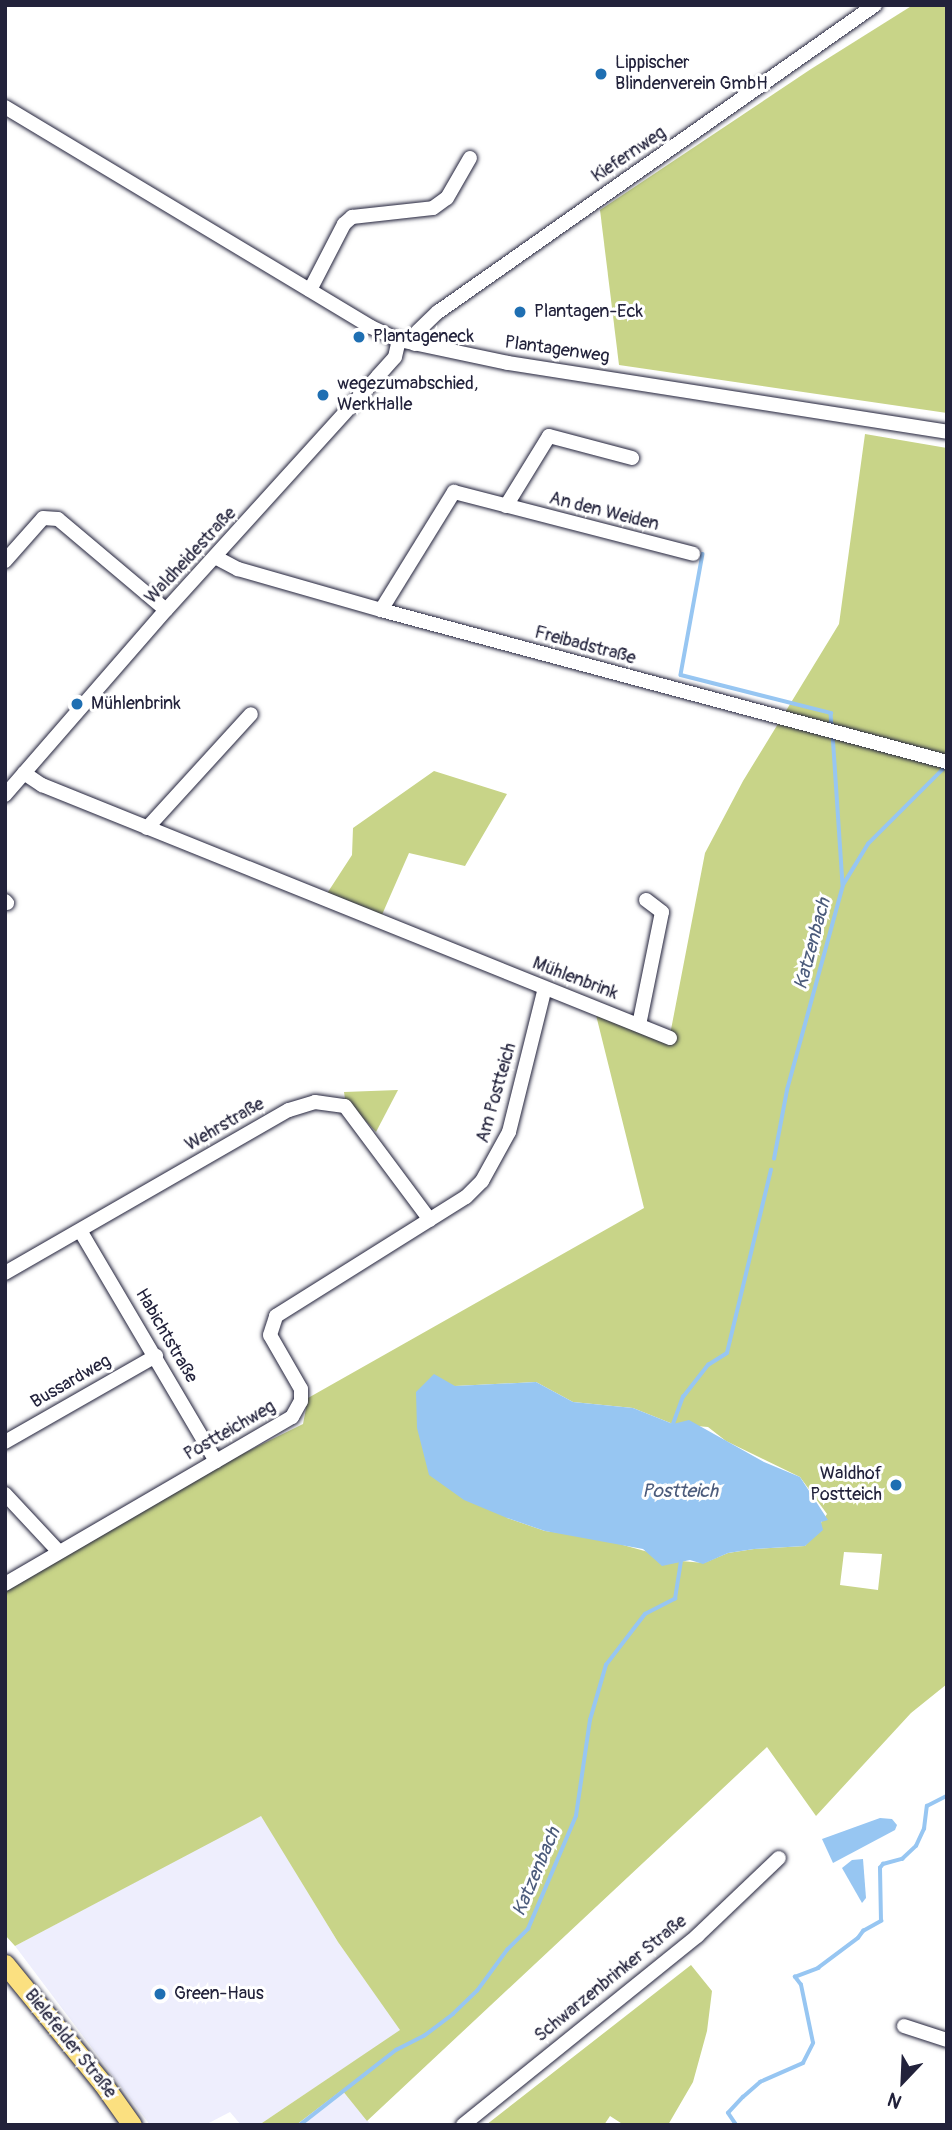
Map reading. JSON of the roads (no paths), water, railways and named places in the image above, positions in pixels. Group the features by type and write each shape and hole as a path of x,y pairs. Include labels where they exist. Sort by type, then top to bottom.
{"main road":[{"name":"Bielefelder Straße","path":"5,1964 103,2084 132,2125"}],"street":[{"name":"Kiefernweg","path":"415,344 418,331 458,297 875,5"},
{"name":"Plantagenweg","path":"7,113 399,341 509,363 947,432"},
{"path":"310,290 344,224 352,217 433,208 447,198 470,158"},
{"name":"Waldheidestraße","path":"5,795 166,610 217,558 379,376 394,357 399,341"},
{"path":"506,506 549,436 632,458"},
{"name":"An den Weiden","path":"381,610 454,492 693,554"},
{"path":"5,561 43,518 58,519 166,610"},
{"name":"Freibadstraße","path":"217,558 238,569 381,610 947,762"},
{"path":"147,828 251,714"},
{"name":"Mühlenbrink","path":"24,773 42,785 670,1038"},
{"name":"Mühlenbrink","path":"639,1025 662,912 646,900"},
{"name":"Am Postteich","path":"430,1220 466,1197 499,1155 509,1132 545,988"},
{"name":"Wehrstraße","path":"5,1273 81,1232 289,1110 315,1101 345,1106 430,1220"},
{"name":"Postteichweg","path":"5,1584 285,1422 298,1410 300,1389 270,1335 276,1315 430,1220"},
{"name":"Habichtstraße","path":"81,1232 216,1461"},
{"name":"Bussardweg","path":"5,1441 156,1356"},
{"path":"5,1494 59,1552"},
{"name":"Schwarzenbrinker Straße","path":"463,2125 697,1936 779,1858"},
{"path":"904,2026 947,2040"}],"water":[{"name":"Postteich","path":"434,1374 455,1386 536,1382 573,1402 633,1408 673,1424 689,1420 764,1462 800,1477 828,1520 821,1522 823,1530 805,1546 754,1549 728,1553 703,1564 690,1560 662,1566 643,1549 545,1531 507,1518 464,1500 429,1475 417,1428 416,1392"},
{"path":"880,1818 892,1819 897,1825 895,1830 833,1863 822,1839"},
{"path":"863,1859 866,1898 862,1903 842,1868 852,1860"}],"waterway":[{"path":"703,554 681,675 831,713 832,727"},
{"path":"833,734 843,885"},
{"name":"Katzenbach","path":"774,1159 787,1090 843,885 868,844 942,770"},
{"name":"Katzenbach","path":"673,1424 683,1397 708,1365 727,1353 771,1170"},
{"name":"Katzenbach","path":"300,2125 396,2050 424,2036 453,2014 477,1991 507,1950 528,1929 576,1816 590,1720 606,1665 645,1614 675,1599 681,1561"},
{"path":"736,2125 728,2113 743,2097 760,2082 803,2063 813,2043 801,1985 795,1977 818,1968 858,1938 863,1931 881,1921 880,1868 883,1864 902,1859 916,1846 924,1829 927,1806 947,1796"}],"place":[{"name":"Lippischer Blindenverein GmbH","path":"601,74"},
{"name":"Plantagen-Eck","path":"520,312"},
{"name":"Plantageneck","path":"359,337"},
{"name":"wegezumabschied, WerkHalle","path":"323,395"},
{"name":"Mühlenbrink","path":"77,704"},
{"name":"Waldhof Postteich","path":"896,1485"},
{"name":"Green-Haus","path":"160,1994"}]}
